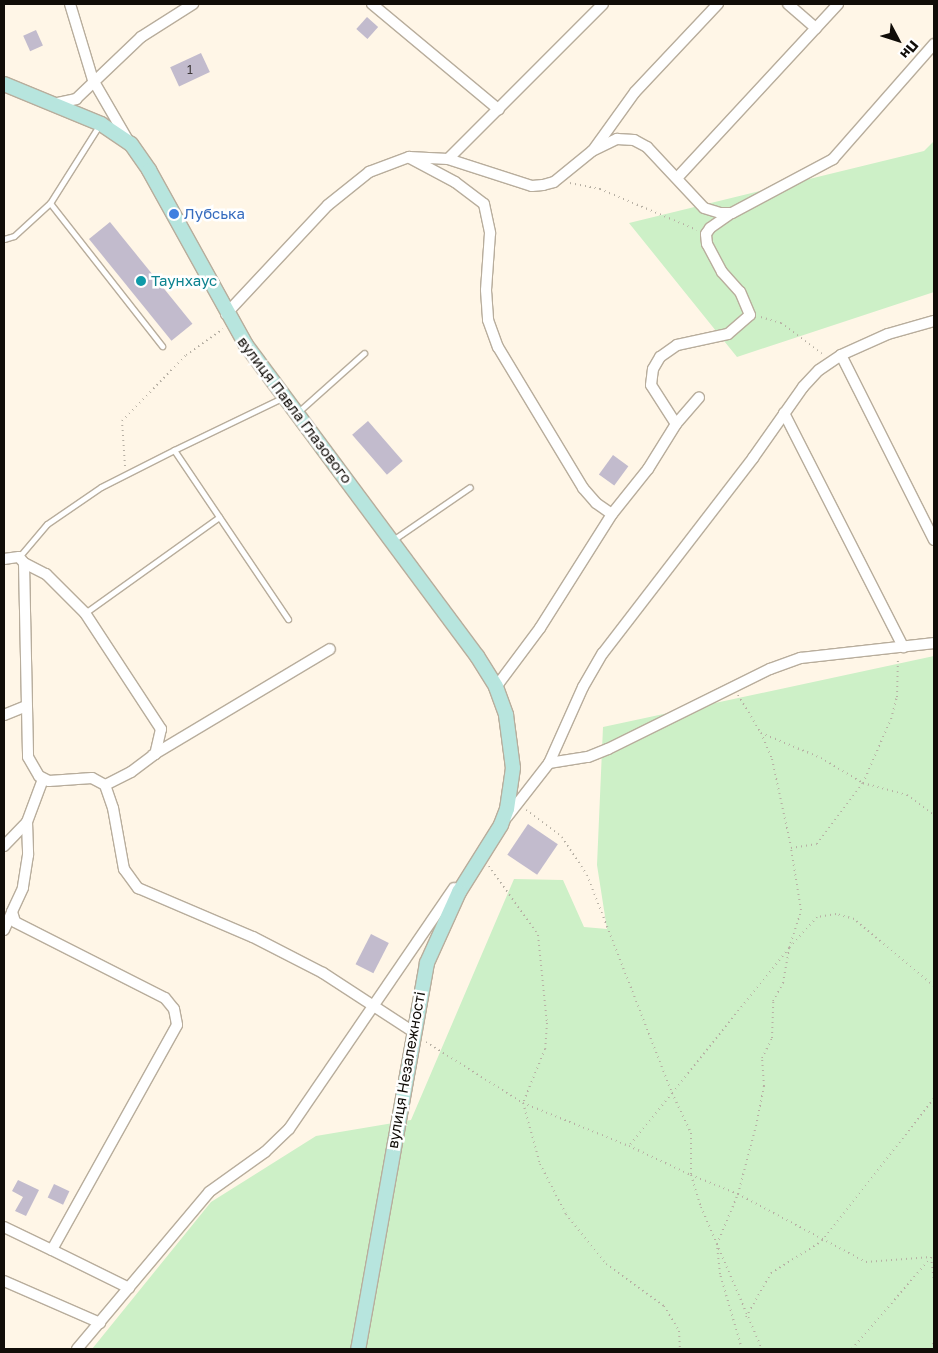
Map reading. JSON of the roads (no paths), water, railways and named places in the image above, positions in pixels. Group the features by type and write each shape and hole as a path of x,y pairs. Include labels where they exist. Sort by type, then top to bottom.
{"main road":[{"path":"4,84 100,124 131,144"},
{"name":"вулиця Павла Глазового","path":"131,144 149,170 229,318 284,397 393,540 496,687 512,750 512,806"},
{"name":"вулиця Незалежності","path":"358,1349 412,1031 431,951 459,892 512,806"}],"street":[{"name":"вулиця Павла Глазового","path":"70,4 93,80 131,144"},
{"path":"52,104 76,99 87,91 93,80 141,37 193,4"},
{"path":"372,4 499,110"},
{"path":"448,159 603,4"},
{"path":"592,151 635,92 718,4"},
{"path":"788,4 816,28"},
{"path":"677,178 838,4"},
{"path":"676,424 651,385 653,368 660,357 677,344 728,334 750,315 740,292 710,254 706,234 717,221 833,159 934,44"},
{"path":"229,318 328,205 369,172 409,157 448,159 532,186 554,182 592,151 618,139 634,140 647,147 704,208 720,213 732,213"},
{"path":"409,157 455,182 484,204 490,233 486,290 488,320 498,347 583,488 596,503 612,514"},
{"path":"512,806 549,763 583,687 603,653 808,381 837,358 888,334 934,321"},
{"path":"837,358 934,540"},
{"path":"496,687 540,628 612,514 648,469 676,424 699,398"},
{"path":"784,413 900,647"},
{"path":"4,559 22,560 46,574 85,613 161,729 153,755"},
{"path":"22,560 28,757 32,768 43,779 92,778 105,784 113,808 124,869 138,888 253,937 323,973 374,1004 412,1031"},
{"path":"549,763 588,756 608,749 732,686 801,658 934,643"},
{"path":"105,784 131,772 153,755 330,649"},
{"path":"4,715 26,706"},
{"path":"4,930 23,888 26,871 27,822 43,779"},
{"path":"4,846 27,822"},
{"path":"77,1349 209,1192 265,1152 289,1129 454,888"},
{"path":"12,912 14,922 26,930 165,998 174,1010 178,1025 52,1250"},
{"path":"4,1226 129,1288"},
{"path":"4,1281 100,1323"}],"lane":[{"path":"4,239 14,236 50,203 100,124"},
{"path":"50,203 162,346"},
{"path":"296,413 364,353"},
{"path":"22,560 47,524 101,487 284,397"},
{"path":"174,450 288,619"},
{"path":"393,540 470,487"},
{"path":"85,613 219,517"}],"place":[{"name":"Лубська","path":"174,214"},
{"name":"Таунхаус","path":"141,281"}]}
